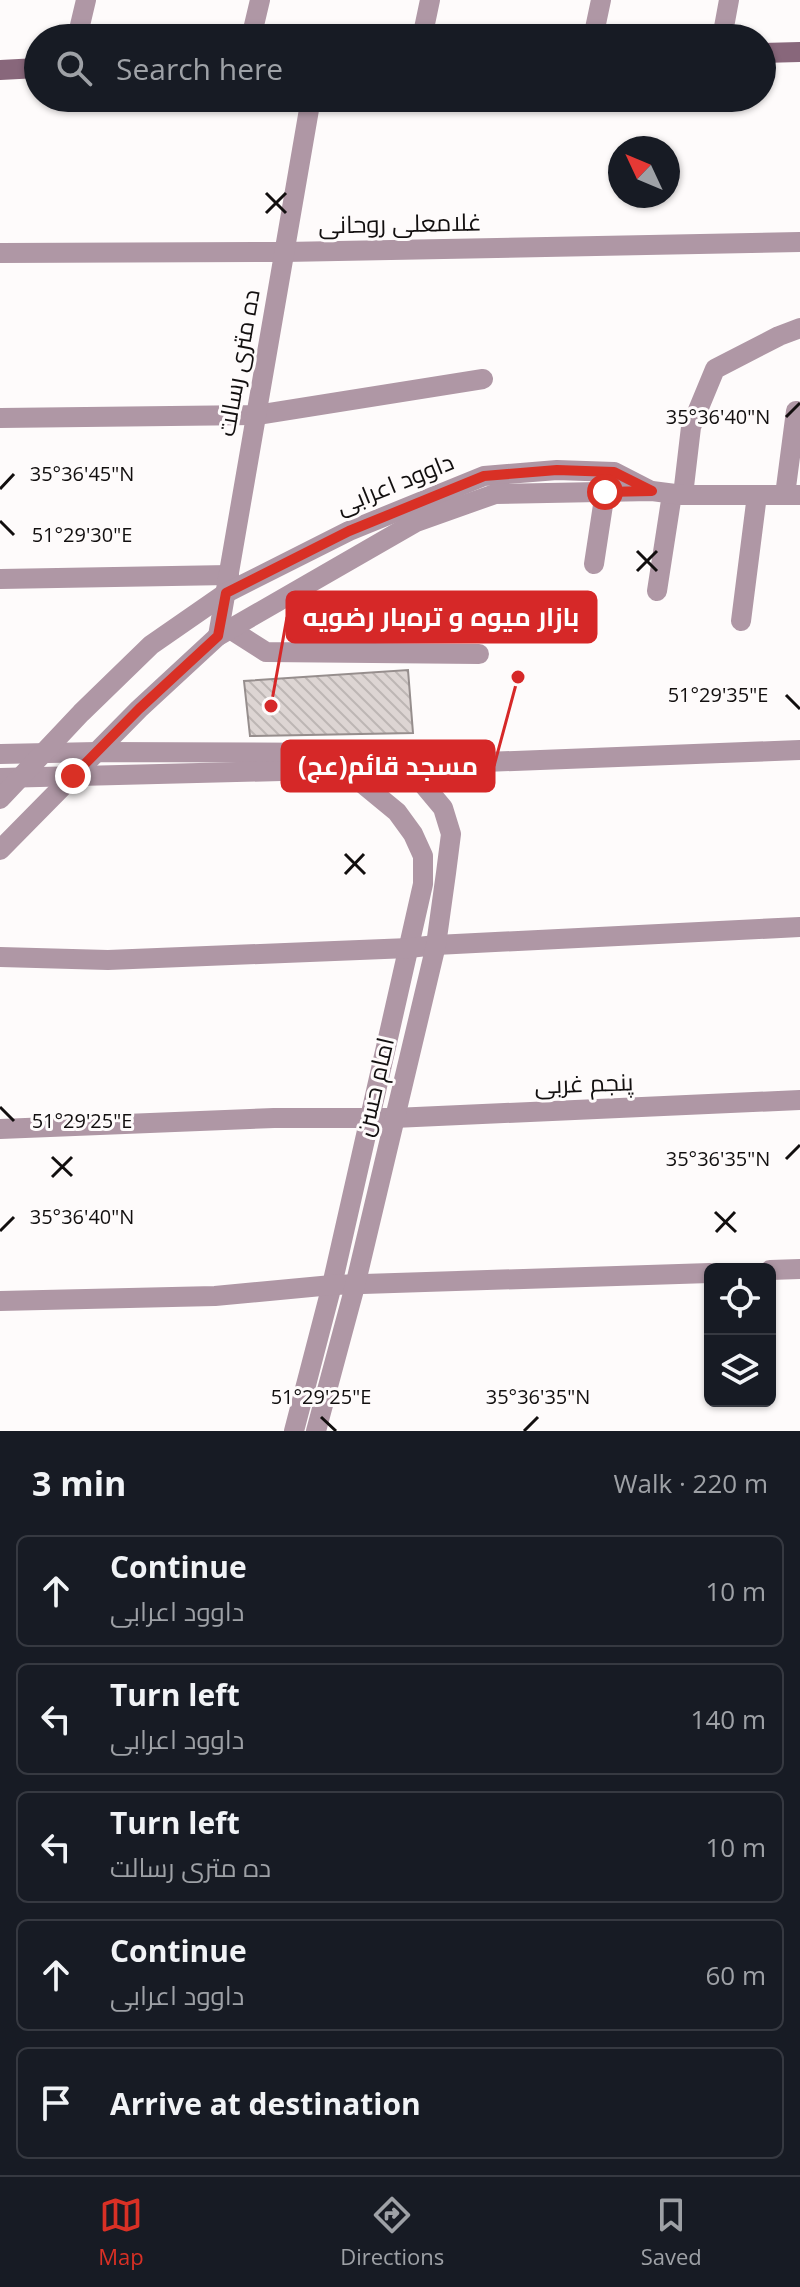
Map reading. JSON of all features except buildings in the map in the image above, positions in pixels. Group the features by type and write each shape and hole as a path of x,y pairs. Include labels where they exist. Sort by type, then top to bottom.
{"main road":[{"path":"776,53 800,52"},
{"path":"0,70 24,69"}],"street":[{"path":"80,24 86,0"},
{"path":"254,24 260,0"},
{"path":"425,24 430,0"},
{"path":"596,24 601,0"},
{"path":"725,24 729,0"},
{"name":"ده متری رسالت","path":"224,633 228,584 309,112"},
{"name":"غلامعلی روحانی","path":"0,253 285,252 800,242"},
{"path":"657,591 669,493 715,369 800,328"},
{"path":"0,418 257,415 483,379"},
{"path":"669,493 792,495 796,411"},
{"name":"داوود اعرابی","path":"0,799 151,645 228,584 484,476 557,470 614,472 669,493"},
{"path":"594,564 605,492"},
{"name":"داوود اعرابی","path":"0,850 97,752 224,633 416,522 495,494 669,493"},
{"path":"741,621 757,495"},
{"path":"0,579 228,584"},
{"path":"224,633 266,652 479,654"},
{"path":"0,754 354,753 407,765 800,750"},
{"name":"امام حسن","path":"316,1431 355,1286 436,945 451,834 443,808 407,765"},
{"name":"امام حسن","path":"0,778 319,770 346,775 380,796 413,834 423,856 423,884 409,948 332,1285 294,1431"},
{"path":"0,957 108,960 800,927"},
{"name":"پنجم غربی","path":"0,1129 370,1116 394,1118 800,1100"},
{"path":"776,1270 800,1269"},
{"path":"0,1301 215,1296 332,1285 704,1273"}],"place":[{"name":"مسجد قائم(عج)","path":"518,677"},
{"name":"بازار میوه و تره‌بار رضویه","path":"271,706"}],"route":[{"path":"73,776 218,636 226,593 349,531 484,476 557,470 614,472 652,491 605,492"}]}
